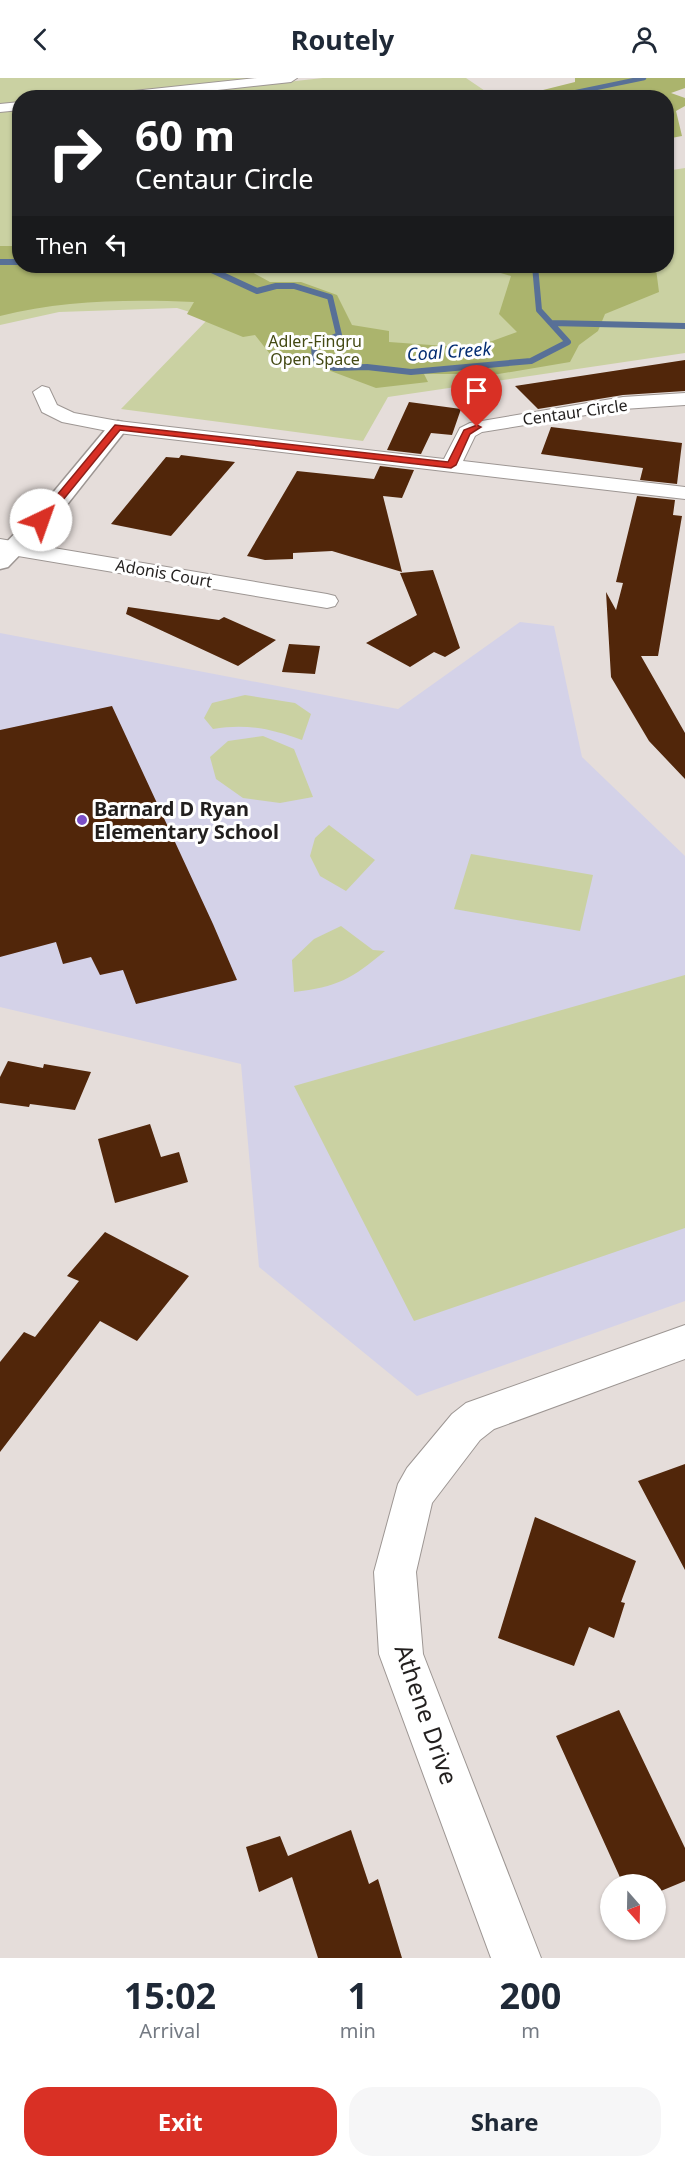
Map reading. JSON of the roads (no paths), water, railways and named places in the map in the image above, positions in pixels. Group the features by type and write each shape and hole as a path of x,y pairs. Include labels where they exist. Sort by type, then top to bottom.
{"street":[{"path":"179,90 291,78"},
{"path":"42,392 49,408 69,418 118,427 685,493"},
{"name":"Centaur Circle","path":"451,465 467,432 477,427 623,403 685,399"},
{"path":"5,552 54,506 118,427"},
{"name":"Adonis Court","path":"5,552 327,601"},
{"name":"Athene Drive","path":"516,1958 401,1654 395,1572 413,1498 422,1482 466,1427 480,1416 685,1342"}],"waterway":[{"name":"Coal Creek","path":"586,90 644,78"},
{"name":"Coal Creek","path":"0,262 12,262"},
{"name":"Coal Creek","path":"218,273 257,291 276,286 294,286 330,297 339,335 314,346 315,362 334,368 367,367 411,372 531,361 568,342 539,310 536,273"},
{"path":"551,323 685,326"}],"place":[{"name":"Barnard D Ryan Elementary School","path":"82,820"}],"park label":[{"name":"Adler-Fingru Open Space","path":"315,350"}]}
